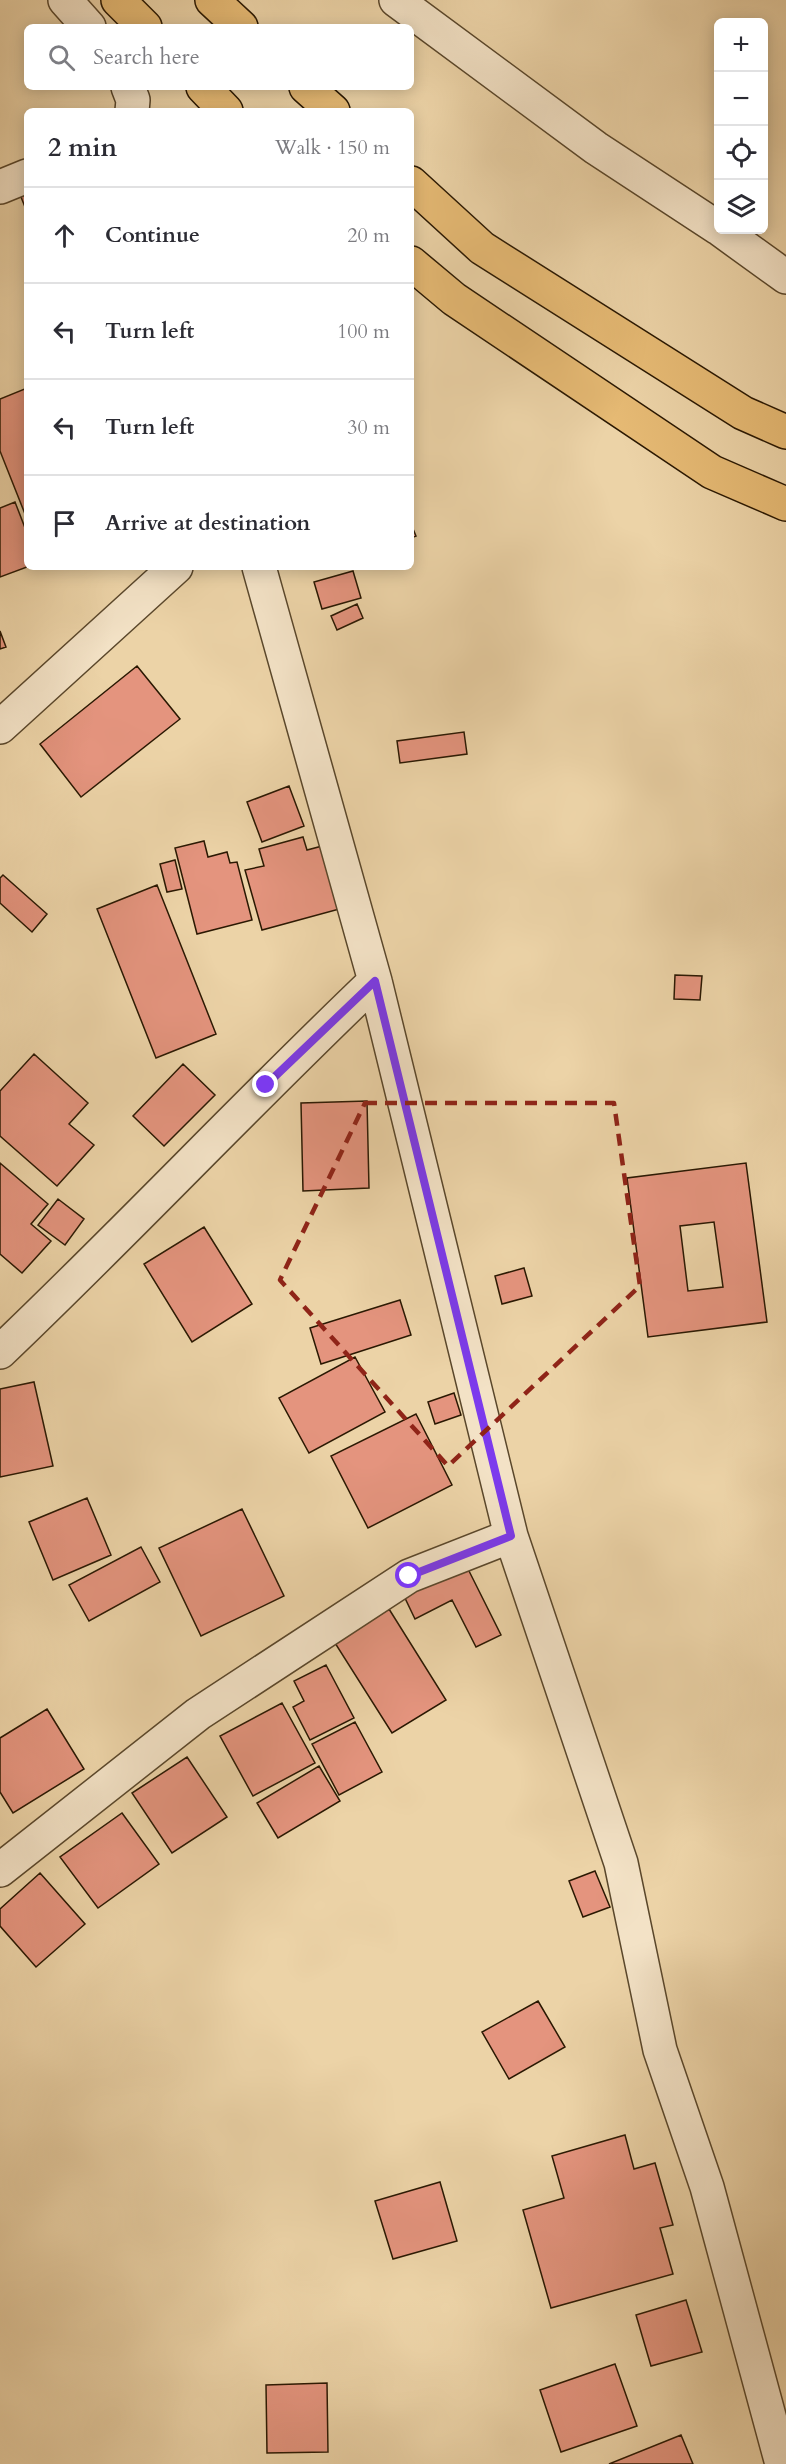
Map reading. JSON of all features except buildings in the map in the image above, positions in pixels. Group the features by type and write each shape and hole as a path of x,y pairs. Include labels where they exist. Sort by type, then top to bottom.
{"highway":[{"path":"118,0 142,24"},
{"path":"212,0 238,24"},
{"path":"206,90 223,108"},
{"path":"309,90 330,108"},
{"path":"414,186 482,248 744,413 786,432"},
{"path":"414,266 454,299 712,472 786,504"}],"street":[{"path":"65,0 86,24"},
{"path":"396,0 596,148 714,225"},
{"path":"129,90 133,100 132,108"},
{"path":"0,187 24,177"},
{"path":"727,234 786,277"},
{"path":"0,727 173,570"},
{"path":"260,570 375,981 511,1536 621,1863 660,2050 707,2187 782,2464"},
{"path":"0,1352 95,1260 266,1085 375,981"},
{"path":"0,1870 198,1714 370,1601 409,1576 511,1536"}],"highlighted area":[{"path":"365,1103 614,1103 640,1286 448,1466 280,1280"}],"route":[{"path":"266,1085 375,981 511,1536 409,1576"}]}
